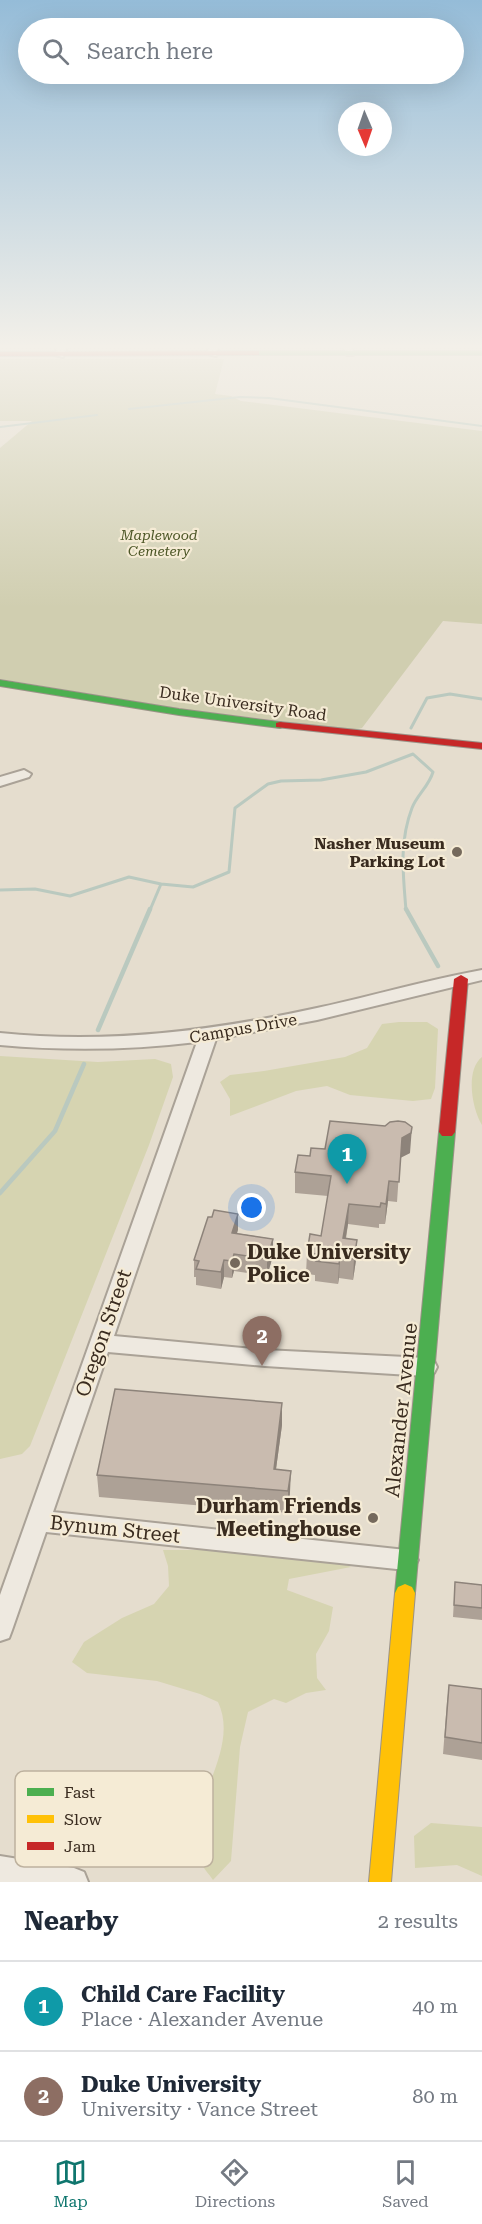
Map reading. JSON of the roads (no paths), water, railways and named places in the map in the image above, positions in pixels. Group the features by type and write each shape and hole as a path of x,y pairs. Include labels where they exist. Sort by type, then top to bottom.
{"street":[{"name":"Duke University Road","path":"0,683 214,717 331,732 482,746"},
{"path":"0,782 24,774"},
{"name":"Campus Drive","path":"0,1039 105,1045 208,1036 319,1014 482,975"},
{"name":"Alexander Avenue","path":"380,1882 404,1613 406,1560 461,979"},
{"name":"Oregon Street","path":"0,1630 208,1036"},
{"path":"99,1343 266,1358 426,1367"},
{"name":"Bynum Street","path":"39,1521 406,1560"},
{"path":"0,1870 74,1882"}],"waterway":[{"path":"411,728 427,698 450,694 482,699"},
{"path":"161,884 193,887 229,872 235,808 268,784 281,781 321,780 366,772 413,754 433,772 412,808 405,833 403,858 406,910"},
{"path":"0,890 35,889 70,896 129,877 161,884"},
{"path":"150,910 161,884"},
{"path":"98,1030 150,909"},
{"path":"406,909 438,966"},
{"path":"0,1193 55,1131 84,1064"}],"place":[{"name":"Nasher Museum Parking Lot","path":"457,852"},
{"name":"Child Care Facility","path":"347,1184"},
{"name":"Duke University Police","path":"235,1263"},
{"name":"Duke University","path":"262,1366"},
{"name":"Durham Friends Meetinghouse","path":"373,1518"}],"park label":[{"name":"Maplewood Cemetery","path":"159,544"}]}
